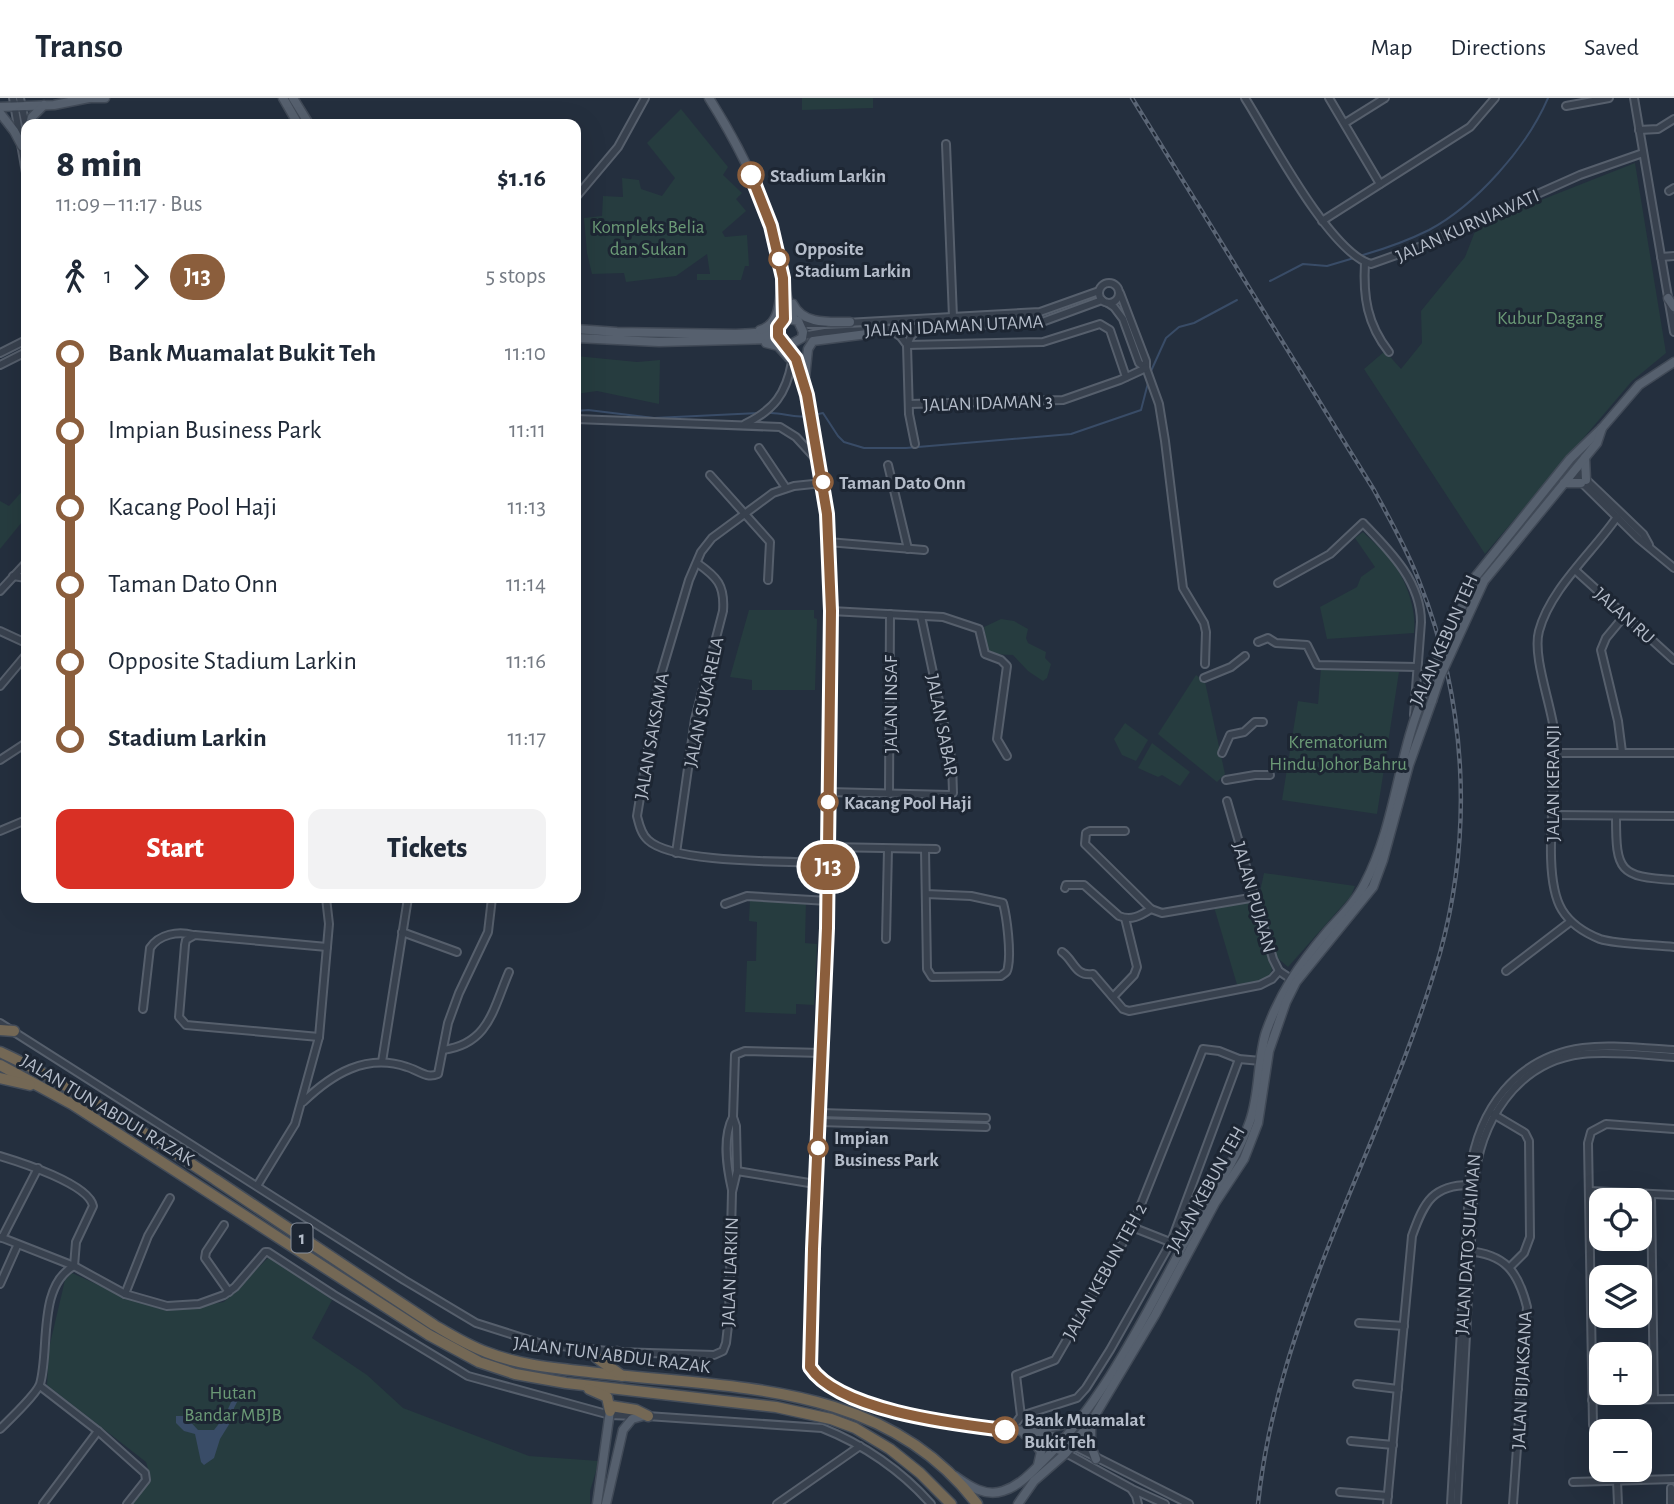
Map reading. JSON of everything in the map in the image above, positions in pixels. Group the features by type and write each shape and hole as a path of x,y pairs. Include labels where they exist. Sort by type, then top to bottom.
{"highway":[{"path":"0,1030 14,1031"},
{"name":"JALAN TUN ABDUL RAZAK","path":"0,1052 31,1066 153,1140 459,1339 488,1353 527,1364 724,1386 827,1403 888,1427 912,1442 950,1472 977,1504"},
{"name":"JALAN TUN ABDUL RAZAK","path":"0,1065 72,1104 429,1335 465,1355 496,1368 566,1383 776,1407 831,1419 879,1441 919,1473 951,1504"},
{"path":"0,1078 25,1083 72,1104"},
{"path":"589,1350 601,1363 622,1376"},
{"path":"610,1367 611,1357 617,1352"},
{"path":"566,1383 599,1392 607,1397 608,1411 636,1410 645,1416"}],"main road":[{"path":"84,98 89,99"},
{"path":"0,107 18,102 44,105 105,98"},
{"path":"709,98 743,155 771,226 783,282 802,337 804,382 823,483 828,542 831,611 829,847 810,1354 813,1371 834,1389 870,1403 929,1419 1022,1431 1066,1453"},
{"path":"285,99 295,119"},
{"path":"285,99 304,119"},
{"path":"31,119 44,105"},
{"path":"0,113 21,144"},
{"path":"783,282 795,310 800,314 818,322 850,323"},
{"path":"783,282 782,341 796,359 804,382"},
{"path":"736,337 767,328 772,323 777,316 783,282"},
{"path":"1668,298 1674,307"},
{"path":"581,338 659,342 736,337 771,332 781,324 797,322"},
{"path":"581,329 797,342 802,337"},
{"path":"804,382 808,349 813,341 867,334 874,330"},
{"path":"736,337 778,346 785,351 804,382"},
{"name":"JALAN KEBUN TEH","path":"950,1472 983,1492 998,1493 1022,1482 1057,1448 1068,1443 1091,1422 1148,1327 1242,1141 1252,1118 1266,1033 1293,981 1364,886 1383,832 1414,716 1438,656 1480,578 1575,453 1602,428 1639,385 1674,362"},
{"name":"JALAN KEBUN TEH","path":"1018,1504 1034,1481 1066,1453 1068,1443 1088,1408 1244,1159 1258,1123 1269,1051 1293,981 1373,887 1409,765 1440,677 1480,578 1564,484 1597,443 1602,428"},
{"path":"1549,486 1572,471 1575,453"},
{"path":"1564,484 1584,482 1586,455"},
{"path":"1032,1434 1067,1424 1088,1408"},
{"path":"597,1504 608,1411"},
{"path":"606,1504 623,1430 632,1419 645,1416"},
{"path":"1091,1422 1091,1446 1096,1459"},
{"path":"1032,1434 1052,1434 1068,1443"},
{"path":"1032,1434 1041,1452 1037,1468"}],"street":[{"path":"581,191 618,147 645,98"},
{"path":"1245,98 1322,221 1347,250 1363,261 1368,314 1378,338 1388,352"},
{"path":"1329,98 1380,184"},
{"path":"1345,123 1385,98"},
{"path":"1322,221 1470,127 1495,98"},
{"path":"1566,106 1609,98"},
{"path":"1634,98 1674,332"},
{"path":"18,102 25,119"},
{"path":"18,102 21,135"},
{"path":"1639,130 1658,129 1674,119"},
{"path":"946,144 953,326"},
{"name":"JALAN KURNIAWATI","path":"1363,261 1380,262 1401,255 1580,175 1643,153"},
{"path":"1661,257 1674,256"},
{"name":"JALAN IDAMAN UTAMA","path":"797,322 850,323 1040,312 1099,291 1102,285 1112,283 1118,287 1119,293 1117,299 1042,323 825,332 802,337"},
{"path":"1099,291 1105,302 1119,312 1139,363 1149,375"},
{"path":"1119,293 1146,361 1158,404 1167,450 1185,594 1204,624 1205,663"},
{"path":"906,345 1044,342 1100,324 1110,330 1126,377"},
{"path":"906,345 915,330 923,327"},
{"path":"890,329 897,332 906,345 909,404 915,444"},
{"path":"0,353 21,342"},
{"path":"0,365 21,354"},
{"path":"742,425 772,407 788,379 792,362"},
{"name":"JALAN IDAMAN 3","path":"909,404 1063,400 1126,377 1149,375"},
{"path":"581,419 675,425 768,426 786,429 819,462"},
{"path":"759,448 786,488"},
{"path":"888,465 908,549"},
{"path":"1572,471 1643,534 1650,547"},
{"path":"710,475 770,542 768,580"},
{"path":"1584,482 1639,540 1674,568"},
{"name":"JALAN SAKSAMA","path":"823,483 786,488 744,513 712,538 696,563 659,681 637,816 646,839 676,853 828,863"},
{"name":"JALAN KERANJI","path":"1570,922 1560,908 1553,886 1551,863 1555,753 1551,707 1537,650 1537,637 1544,615 1617,517"},
{"path":"1278,583 1330,554 1363,523 1397,558 1417,598 1421,622 1414,716"},
{"path":"828,542 924,550"},
{"name":"JALAN SUKARELA","path":"676,853 695,719 724,603 724,594 719,583 712,574 696,563"},
{"path":"0,591 21,568"},
{"name":"JALAN RU","path":"1575,570 1674,660"},
{"path":"13,576 21,577"},
{"path":"831,611 949,618 979,629 985,654 1001,660 1007,666 997,739 1007,756"},
{"name":"JALAN INSAF","path":"889,794 890,614"},
{"path":"1622,752 1618,721 1601,650 1606,638 1625,615"},
{"name":"JALAN SABAR","path":"828,792 953,793 953,762 921,616"},
{"path":"0,631 21,641"},
{"path":"1258,642 1270,638 1276,643 1307,645 1317,665 1417,667"},
{"path":"1204,678 1231,667 1245,656"},
{"path":"0,686 21,661"},
{"path":"1222,753 1230,735 1244,732 1255,722 1263,722"},
{"path":"0,761 21,746"},
{"path":"1555,753 1674,753"},
{"path":"1226,780 1270,775"},
{"name":"JALAN PUJAAN","path":"1227,802 1273,959 1279,971 1293,981"},
{"path":"1553,815 1674,816"},
{"path":"1616,817 1616,848 1623,867 1639,877 1674,880"},
{"path":"0,831 21,822"},
{"path":"1125,831 1090,831 1086,833 1085,845 1151,909 1162,913 1256,897"},
{"path":"829,847 936,849"},
{"path":"886,939 888,849"},
{"path":"925,849 927,969 929,974 932,977 1002,976 1006,973 1008,954 1003,903 971,896 926,894"},
{"path":"1065,888 1066,885 1084,886 1119,916 1125,918 1138,917 1151,909"},
{"path":"725,904 747,896 828,901"},
{"path":"257,1186 295,1124 319,1037 329,924 327,903"},
{"path":"382,1062 407,903"},
{"path":"303,1102 321,1085 352,1067 382,1062 397,1063 432,1076 438,1074 446,1031 459,993 488,932 491,903"},
{"path":"1113,997 1134,975 1137,967 1125,918"},
{"path":"1506,971 1570,922 1601,939 1674,947"},
{"path":"402,932 457,952"},
{"path":"143,1009 149,948 154,941 172,934 327,947"},
{"path":"195,935 186,940 185,945 180,1017 182,1021 186,1024 319,1037"},
{"path":"1062,951 1078,972 1093,974 1123,1009 1136,1010 1260,985 1272,979 1279,971"},
{"path":"443,1050 456,1048 479,1036 487,1024 509,972"},
{"path":"0,1023 476,1323 542,1345 617,1352"},
{"name":"JALAN DATO SULAIMAN","path":"1451,1504 1472,1185 1490,1113 1512,1082 1533,1065 1557,1054 1598,1047 1674,1051"},
{"name":"JALAN KEBUN TEH 2","path":"1021,1416 1016,1375 1055,1360 1132,1227 1205,1048 1239,1059"},
{"name":"JALAN LARKIN","path":"617,1352 714,1355 723,1351 729,1317 732,1192 737,1171 736,1126 733,1117 735,1055 745,1051 822,1053"},
{"name":"JALAN DATO SULAIMAN","path":"1490,1113 1528,1076 1555,1061 1594,1053 1674,1057"},
{"path":"1010,1430 1021,1416 1077,1398 1086,1388 1171,1242 1239,1059 1261,1061"},
{"path":"309,1077 321,1085"},
{"path":"1468,1251 1492,1255 1510,1267 1524,1253 1530,1237 1529,1141 1525,1133 1490,1113"},
{"name":"JALAN LARKIN","path":"732,1192 727,1168 727,1148 728,1125 733,1117"},
{"path":"820,1118 986,1118"},
{"path":"820,1118 986,1127"},
{"path":"1590,1188 1588,1143 1591,1132 1598,1126 1606,1124 1674,1129"},
{"path":"727,1148 737,1171 816,1184"},
{"path":"0,1156 50,1173 92,1200 93,1206 76,1242 74,1266 61,1276 51,1300 40,1386 0,1429"},
{"path":"38,1168 1,1238 74,1266 125,1294 156,1304 199,1304 229,1292 265,1252 268,1252 455,1370 485,1382 608,1411"},
{"path":"1340,1492 1387,1500 1412,1236 1418,1219 1440,1189 1472,1185"},
{"path":"1652,1194 1674,1195"},
{"path":"125,1294 148,1236 170,1198"},
{"path":"224,1225 206,1252 205,1258 229,1292"},
{"path":"1132,1227 1186,1248"},
{"path":"0,1284 17,1246"},
{"name":"JALAN DATO SULAIMAN","path":"1457,1504 1468,1251"},
{"path":"1591,1251 1591,1342"},
{"path":"1652,1251 1654,1399 1674,1399"},
{"name":"JALAN BIJAKSANA","path":"1510,1267 1522,1288 1528,1316 1513,1504"},
{"path":"1359,1323 1404,1326"},
{"path":"1357,1384 1398,1389"},
{"path":"40,1386 143,1470 147,1476 127,1504"},
{"path":"645,1416 814,1427 833,1432 892,1467 931,1504"},
{"path":"43,1504 98,1431"},
{"path":"1350,1441 1392,1445"},
{"path":"1068,1443 1189,1504"},
{"path":"777,1504 860,1447"},
{"path":"1066,1453 1149,1501 1165,1504"},
{"path":"1652,1480 1674,1479"},
{"path":"1573,1482 1589,1482"},
{"path":"1617,1482 1618,1504"},
{"path":"1671,1488 1671,1504"},
{"path":"1132,1489 1138,1504"},
{"path":"1149,1501 1178,1499"}],"green space":[{"path":"802,98 873,98 873,108 802,110"},
{"name":"Kompleks Belia dan Sukan","path":"681,109 728,167 723,175 742,193 736,199 746,211 722,232 725,237 747,235 749,266 745,266 741,280 697,280 697,274 710,274 707,254 676,276 626,282 624,273 592,274 584,218 602,216 603,196 623,197 622,178 639,180 641,189 662,196 675,178 647,143"},
{"name":"Kubur Dagang","path":"1635,163 1666,353 1632,381 1485,554 1364,369 1385,351 1401,369 1422,343 1421,311 1465,257 1476,229 1518,209"},
{"path":"581,356 637,362 660,360 659,404 597,391 581,393"},
{"path":"21,493 21,523 0,549 0,501 9,506"},
{"path":"1363,532 1388,556 1401,576 1412,605 1414,633 1327,639 1320,607 1357,587 1361,577 1375,567 1355,538"},
{"path":"749,610 814,610 814,618 817,619 815,690 752,690 752,680 730,677"},
{"path":"1001,619 1014,621 1028,629 1028,643 1046,652 1045,658 1051,664 1047,678 1043,681 1028,671 1013,655 988,654 984,627"},
{"name":"Krematorium Hindu Johor Bahru","path":"1321,668 1399,672 1377,814 1282,800 1298,701 1318,704"},
{"path":"1196,675 1205,682 1225,774 1217,782 1158,734"},
{"path":"1125,723 1148,740 1136,761 1122,755 1114,739"},
{"path":"1152,743 1190,772 1180,786 1162,775 1158,777 1138,768"},
{"path":"1264,873 1355,886 1351,896 1288,967 1274,955 1259,896"},
{"path":"750,898 806,900 805,943 817,944 814,1005 796,1004 796,1014 745,1012 747,961 756,961 757,922 749,921"},
{"path":"1251,899 1272,969 1269,980 1238,988 1214,907"},
{"name":"Hutan Bandar MBJB","path":"270,1256 332,1300 312,1338 367,1375 403,1408 529,1456 599,1461 590,1491 590,1504 129,1504 150,1475 146,1462 47,1385 49,1348 65,1280 72,1273 160,1309 192,1307 224,1302"}],"water":[{"path":"235,1393 240,1396 233,1418 220,1439 214,1458 204,1465 195,1434 184,1431 176,1423 176,1416 185,1416 198,1430 214,1430 225,1416"}],"waterway":[{"path":"1363,255 1429,230 1464,206 1514,155 1548,98"},
{"path":"1270,281 1303,264 1327,266 1354,258"},
{"path":"1151,371 1166,338 1179,327 1194,323 1237,300"},
{"path":"813,415 823,413 844,442 864,448 906,448 1071,434 1141,410 1148,383"},
{"path":"581,411 654,418 759,413"},
{"path":"769,413 807,416"}],"railway":[{"path":"1132,98 1374,490 1404,546 1435,626 1447,672 1460,765 1458,860 1440,953 1405,1057 1298,1329 1269,1432 1258,1504"}],"bus line":[{"name":"J13","path":"751,175 771,226 778,254 783,278 784,320 778,327 778,336 796,359 801,373 827,514 831,611 829,847 810,1367 834,1389 870,1403 954,1424 1005,1430"}],"place":[{"name":"Stadium Larkin","path":"751,175"},
{"name":"Opposite Stadium Larkin","path":"779,259"},
{"name":"Taman Dato Onn","path":"823,482"},
{"name":"Kacang Pool Haji","path":"828,802"},
{"name":"Impian Business Park","path":"818,1148"},
{"name":"Bank Muamalat Bukit Teh","path":"1005,1430"}]}
